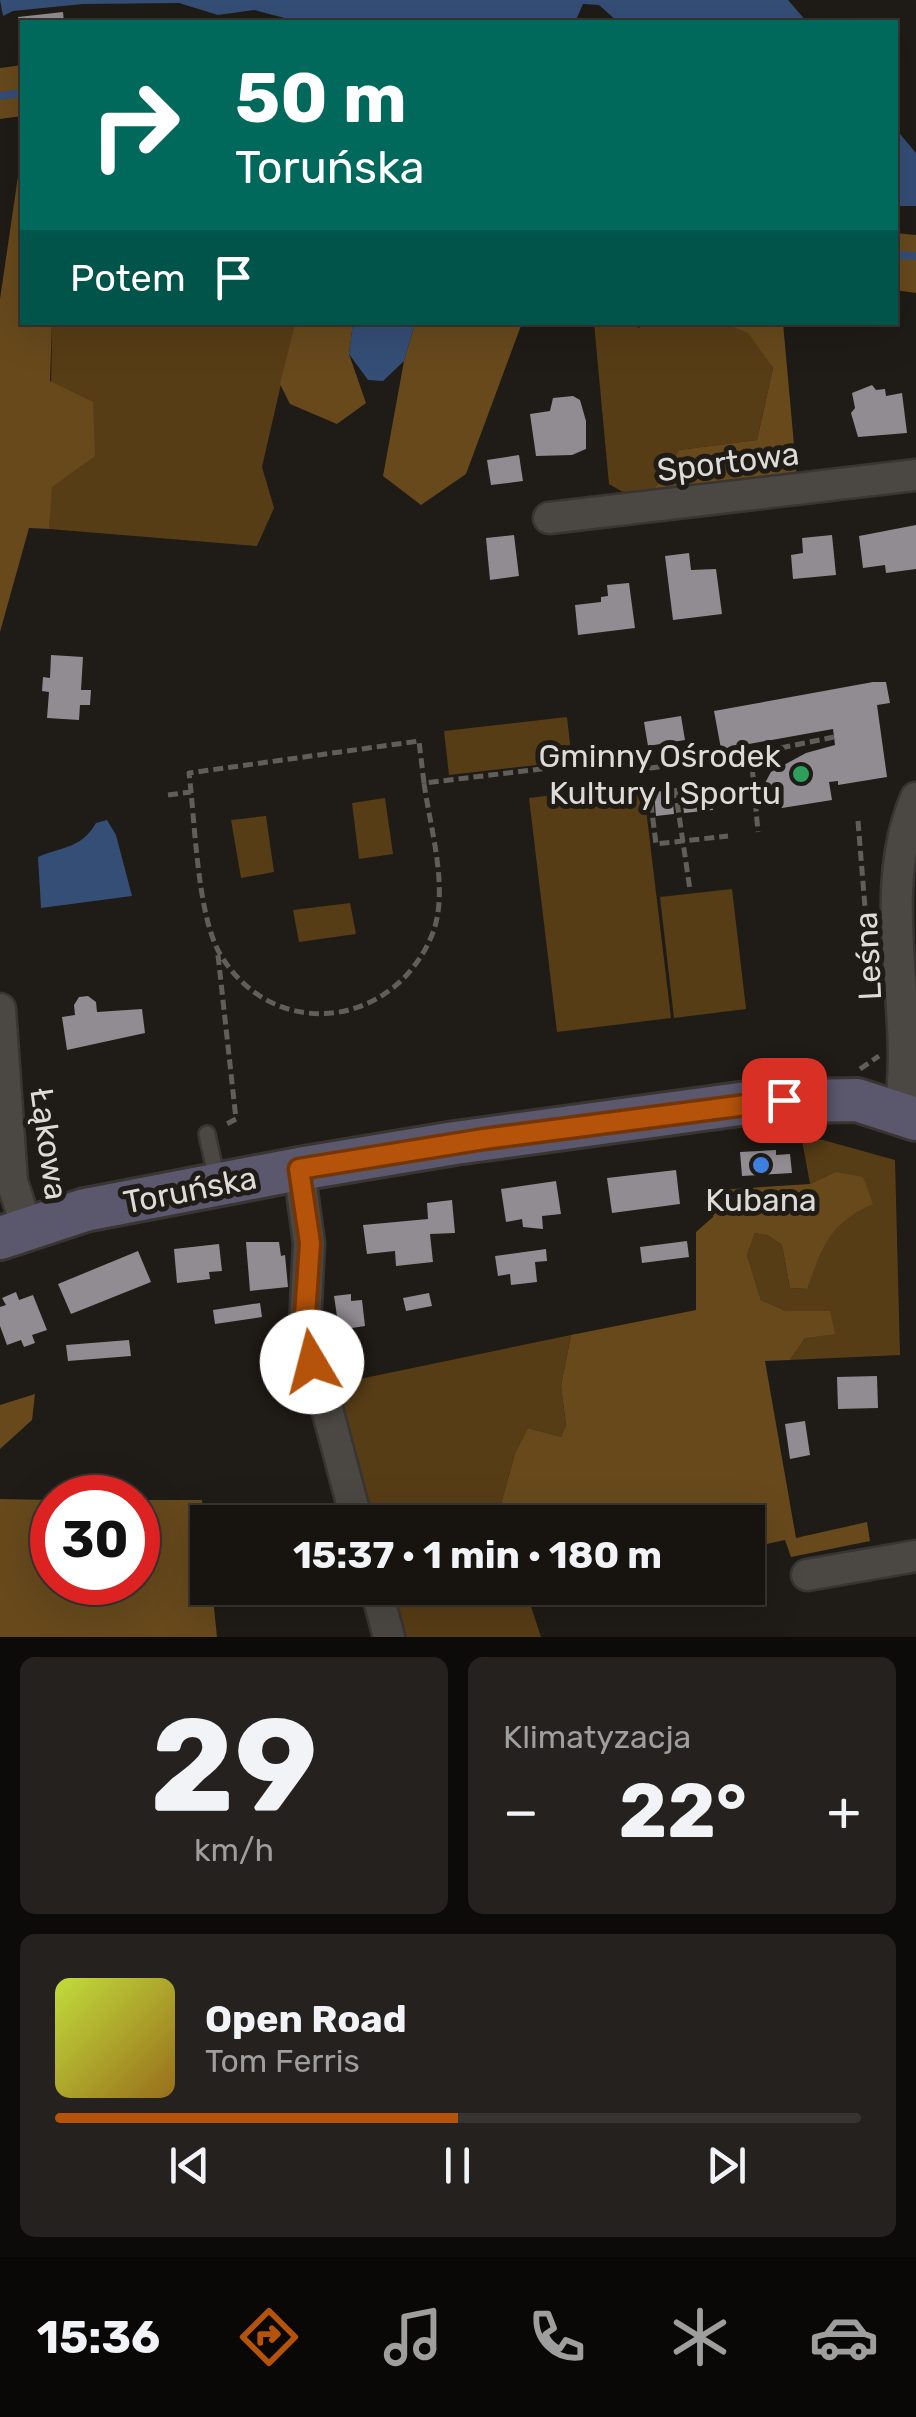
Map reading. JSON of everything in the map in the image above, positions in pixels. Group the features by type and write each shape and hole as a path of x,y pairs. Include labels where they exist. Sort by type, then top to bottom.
{"main road":[{"name":"Toruńska","path":"13,1232 85,1210 470,1141 754,1102 909,1097"}],"street":[{"name":"Sportowa","path":"549,518 916,475"},
{"name":"Leśna","path":"909,1097 910,1050 898,871 904,826 916,798"},
{"name":"Łąkowa","path":"0,1010 13,1232"},
{"path":"299,1169 310,1243 305,1325 353,1505"},
{"path":"807,1575 916,1556"},
{"path":"381,1605 390,1637"}],"lane":[{"path":"207,1134 218,1184"}],"path":[{"path":"424,783 633,758 651,768 752,754 834,737"},
{"path":"207,1134 236,1119 218,952 207,920 188,773 418,741 438,892 433,932 414,969 384,996 346,1013 302,1014 268,1002 238,979 218,952"},
{"path":"752,754 758,832"},
{"path":"649,788 656,844 728,836"},
{"path":"675,788 690,890"},
{"path":"168,796 191,792"}],"shaded area":[{"path":"20,65 20,116 0,119 0,68"},
{"path":"20,163 20,325 52,325 50,381 93,402 95,456 52,487 49,529 29,528 0,632 0,299"},
{"path":"898,233 916,235 916,293 898,290"},
{"path":"52,325 295,325 262,467 274,508 257,546 49,529"},
{"path":"295,325 353,325 349,354 366,403 337,424 290,404 280,384"},
{"path":"414,325 521,325 466,474 421,505 383,476"},
{"path":"594,325 731,325 750,334 773,368 757,440 679,450 650,496 633,498 609,484"},
{"path":"729,325 783,325 797,478 650,496 679,450 757,440 773,368 748,333"},
{"path":"567,717 572,761 449,775 444,731"},
{"path":"643,784 671,1018 557,1032 529,798"},
{"path":"385,798 393,854 359,859 352,803"},
{"path":"266,816 274,872 241,878 231,820"},
{"path":"732,889 746,1009 674,1018 660,897"},
{"path":"350,903 356,934 299,942 293,910"},
{"path":"802,1140 823,1140 895,1160 900,1355 790,1360 805,1338 786,1311 761,1300 747,1255 755,1233 782,1245 790,1288 806,1289 823,1244 848,1214 835,1172 810,1184"},
{"path":"835,1172 863,1177 873,1204 846,1219 829,1238 807,1289 790,1288 782,1245 769,1236 755,1233 747,1255 761,1300 786,1311 830,1311 835,1334 805,1338 790,1360 765,1361 796,1538 867,1522 870,1541 791,1557 785,1540 765,1544 765,1505 501,1505 515,1453 528,1428 561,1437 566,1425 561,1386 571,1335 696,1310 696,1232 713,1217 716,1190 810,1184"},
{"path":"571,1335 561,1386 566,1425 561,1437 528,1428 515,1453 501,1505 359,1505 326,1386"},
{"path":"35,1394 32,1420 0,1449 0,1405"},
{"path":"0,1499 30,1500 30,1605 160,1605 160,1500 202,1500 202,1505 190,1505 190,1605 214,1605 217,1637 0,1637"},
{"path":"387,1605 531,1605 541,1637 396,1637"}],"water":[{"path":"0,0 788,0 805,20 616,20 599,5 583,4 576,20 292,20 254,10 218,15 179,3 83,4 13,11 3,16"},
{"path":"898,132 916,153 916,206 898,206"},
{"path":"353,325 414,325 404,361 383,381 368,380 349,354"},
{"path":"107,820 116,835 132,896 41,908 38,857 78,842 96,823"}],"building":[{"path":"63,12 64,20 20,20 20,36 18,17"},
{"path":"872,385 876,390 885,389 886,396 902,393 907,433 858,437 851,413 855,408 852,393"},
{"path":"573,396 580,400 586,421 586,449 572,455 536,456 530,414 550,411 553,398"},
{"path":"519,455 523,481 491,485 487,460"},
{"path":"916,525 916,569 886,573 885,565 863,568 859,536"},
{"path":"514,535 519,576 490,580 486,538"},
{"path":"832,535 836,575 793,579 791,555 803,553 802,538"},
{"path":"689,553 691,570 716,569 722,614 673,620 665,556"},
{"path":"629,583 635,628 578,635 575,605 601,602 601,597 608,596 607,585"},
{"path":"51,655 83,657 81,690 91,690 90,705 80,705 79,720 47,718 49,692 42,691 43,677 50,678"},
{"path":"886,682 890,703 877,705 887,777 838,785 838,781 829,782 832,800 782,808 767,795 765,783 771,772 806,753 835,745 833,729 721,749 714,711"},
{"path":"681,716 685,740 648,746 644,722"},
{"path":"710,786 713,810 684,813 681,790"},
{"path":"672,790 674,814 656,816 654,792"},
{"path":"88,996 96,1002 97,1012 142,1009 145,1033 67,1050 62,1017 75,1015 74,1005 79,997"},
{"path":"776,1150 776,1155 790,1154 792,1173 742,1176 740,1152"},
{"path":"676,1170 680,1204 612,1213 607,1178"},
{"path":"556,1181 561,1214 542,1216 543,1229 523,1227 522,1219 506,1222 501,1189"},
{"path":"452,1200 455,1233 430,1234 433,1262 396,1266 395,1251 367,1254 363,1225 428,1219 427,1203"},
{"path":"687,1241 689,1257 642,1263 640,1247"},
{"path":"246,1242 279,1242 281,1256 285,1255 288,1287 250,1291"},
{"path":"219,1244 222,1271 209,1272 210,1279 177,1283 174,1249"},
{"path":"546,1249 547,1261 535,1262 537,1282 511,1285 510,1274 498,1276 495,1256"},
{"path":"138,1251 151,1282 71,1314 58,1284"},
{"path":"16,1292 19,1300 33,1295 47,1330 32,1335 35,1343 24,1347 21,1340 7,1345 0,1326 0,1307 6,1305 2,1298"},
{"path":"429,1293 432,1306 406,1311 403,1298"},
{"path":"351,1294 351,1301 362,1300 365,1326 339,1330 334,1296"},
{"path":"260,1303 262,1317 215,1324 213,1310"},
{"path":"129,1340 131,1356 68,1361 66,1345"},
{"path":"877,1376 878,1408 838,1409 837,1377"},
{"path":"805,1421 810,1455 790,1459 785,1424"}],"waterway":[{"path":"0,96 20,93"},
{"path":"898,255 916,256"}],"place":[{"name":"Gminny Ośrodek Kultury I Sportu","path":"801,774"},
{"name":"Kubana","path":"761,1165"}],"route":[{"path":"312,1362 305,1325 310,1243 299,1169 484,1139 784,1100"}]}
